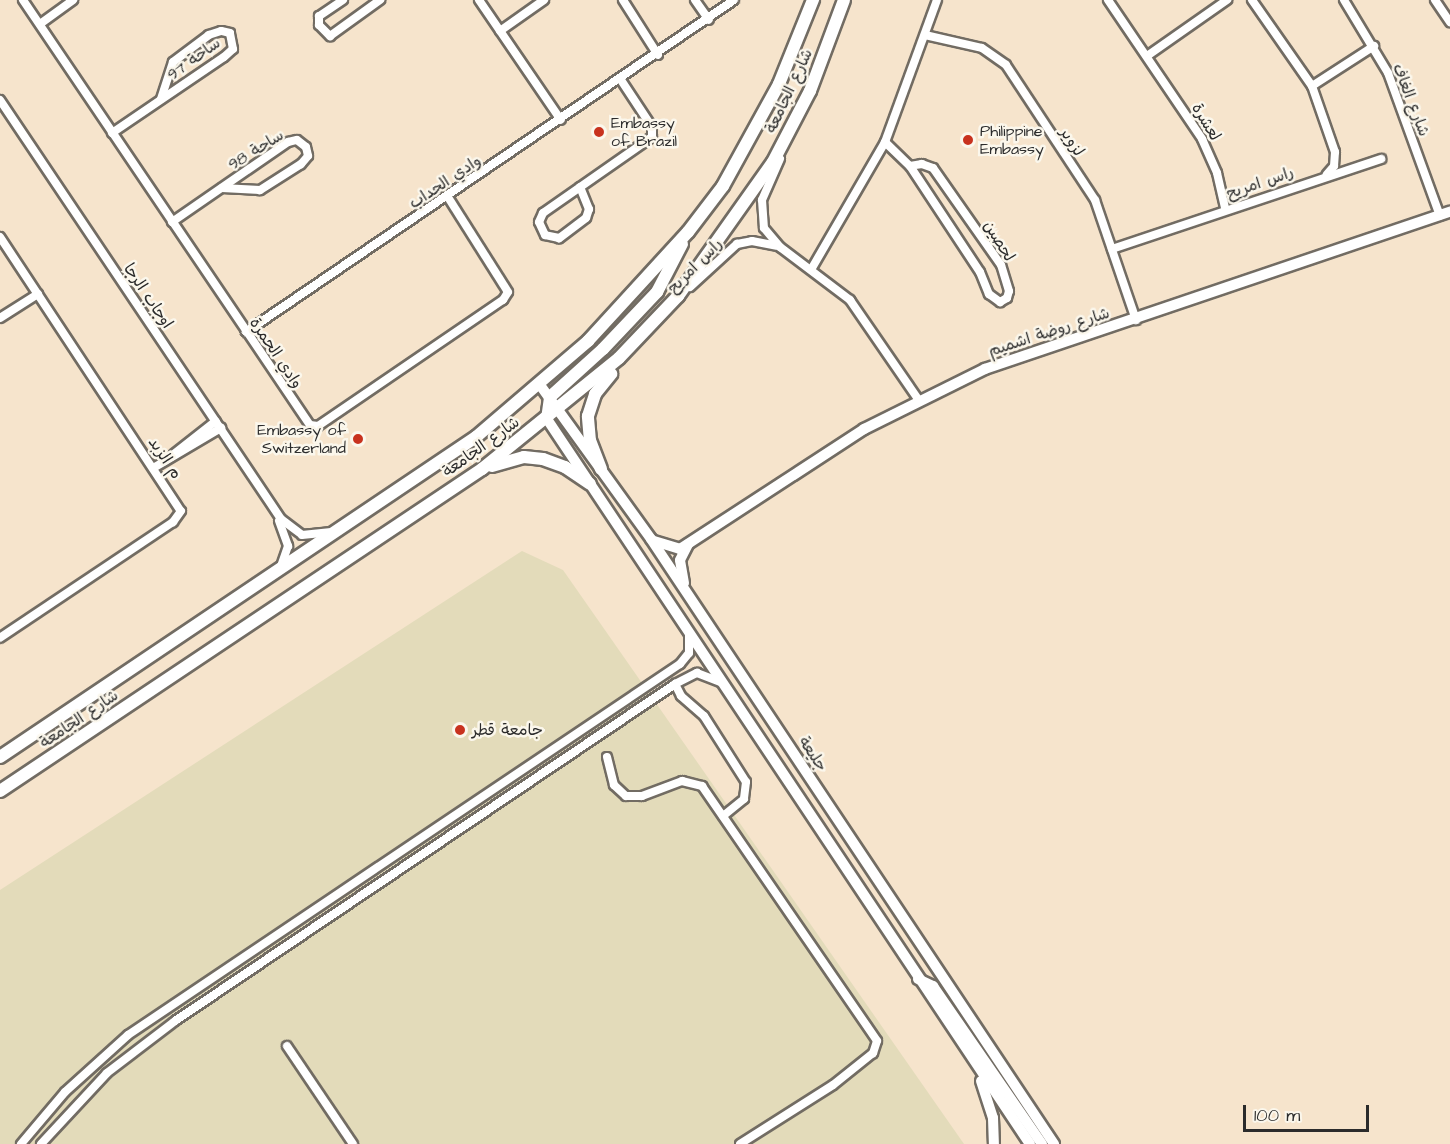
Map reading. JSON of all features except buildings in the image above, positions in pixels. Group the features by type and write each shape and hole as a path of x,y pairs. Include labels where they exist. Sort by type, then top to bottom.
{"main road":[{"name":"شارع الجامعة","path":"0,757 476,437 540,385 588,341 688,232 723,186 767,107 813,0"},
{"name":"شارع الجامعة","path":"0,791 482,469 560,409 619,358 665,311 784,142 810,91 844,0"},
{"name":"شارع روضة اشميم","path":"688,544 864,429 918,399 985,369 1445,214"},
{"path":"688,232 657,291 603,349 550,396 547,419 976,1066 1041,1142"},
{"path":"601,469 590,441 589,409 619,358"},
{"name":"جليعة","path":"540,385 560,409 688,594 1041,1142"},
{"path":"482,469 533,457 558,463 590,484"},
{"path":"651,539 673,549 688,544"},
{"path":"688,544 680,560 688,594"},
{"path":"918,979 933,986 1041,1142"},
{"path":"976,1066 993,1118 994,1144"}],"street":[{"name":"وادي الحمرة","path":"23,0 304,420 318,426 503,300 508,292 448,196"},
{"path":"40,24 73,0"},
{"path":"343,0 319,16 319,25 330,36 380,0"},
{"path":"479,0 561,120"},
{"path":"500,31 544,0"},
{"path":"622,0 658,55"},
{"path":"695,0 709,20"},
{"name":"وادي الحداب","path":"246,332 658,55 734,0"},
{"path":"812,268 885,142 937,0"},
{"name":"لعشرة","path":"1108,0 1202,139 1217,173 1225,209"},
{"path":"1147,56 1227,0"},
{"path":"1252,0 1312,86 1335,152 1334,166 1327,174"},
{"name":"شارع الغاف","path":"1344,0 1374,46 1388,73 1445,214"},
{"path":"1435,0 1450,22"},
{"name":"ساحة 97","path":"112,133 161,99 233,49 230,33 221,31 209,35 173,62 161,99"},
{"name":"لزوير","path":"926,35 982,48 1006,65 1095,200 1136,320"},
{"path":"1312,86 1374,46"},
{"path":"580,187 589,209 586,218 559,238 545,235 539,222 543,213 653,134 621,80"},
{"name":"اوجاب الرجا","path":"0,100 285,524 302,535 319,535 345,525"},
{"name":"ساحة 98","path":"172,222 288,142 297,140 306,147 308,156 301,164 260,190 222,188"},
{"name":"راس امريح","path":"784,142 760,208 764,228 780,247 812,268 864,317 918,399"},
{"name":"لحصين","path":"885,142 910,166 980,272 989,294 1000,302 1007,298 1009,291 1001,265 933,168 922,164 910,166"},
{"name":"راس امريح","path":"1112,249 1327,174 1381,159"},
{"name":"م الزبد","path":"0,237 178,502 177,519 0,638"},
{"name":"راس امريح","path":"665,311 737,244 752,241 780,247"},
{"path":"0,318 38,294"},
{"path":"173,455 183,444 216,421"},
{"path":"155,467 221,428"},
{"name":"اوجاب الرجا","path":"261,582 281,565 288,546 273,508"},
{"path":"21,1144 65,1092 128,1035 655,680 687,657 689,633"},
{"path":"41,1144 77,1102 138,1048 663,692 697,673 723,684"},
{"path":"655,680 663,692"},
{"path":"675,684 681,696 704,716 746,782 744,799 723,816"},
{"path":"607,757 614,785 626,796 637,798 682,781 693,781 702,786 877,1045 873,1053 833,1085 740,1144"},
{"path":"287,1046 353,1144"}],"shaded area":[{"name":"جامعة قطر","path":"522,551 563,570 964,1144 0,1144 0,890"}],"place":[{"name":"Embassy of Brazil","path":"599,132"},
{"name":"Philippine Embassy","path":"968,140"},
{"name":"Embassy of Switzerland","path":"358,439"},
{"name":"جامعة قطر","path":"460,730"}]}
